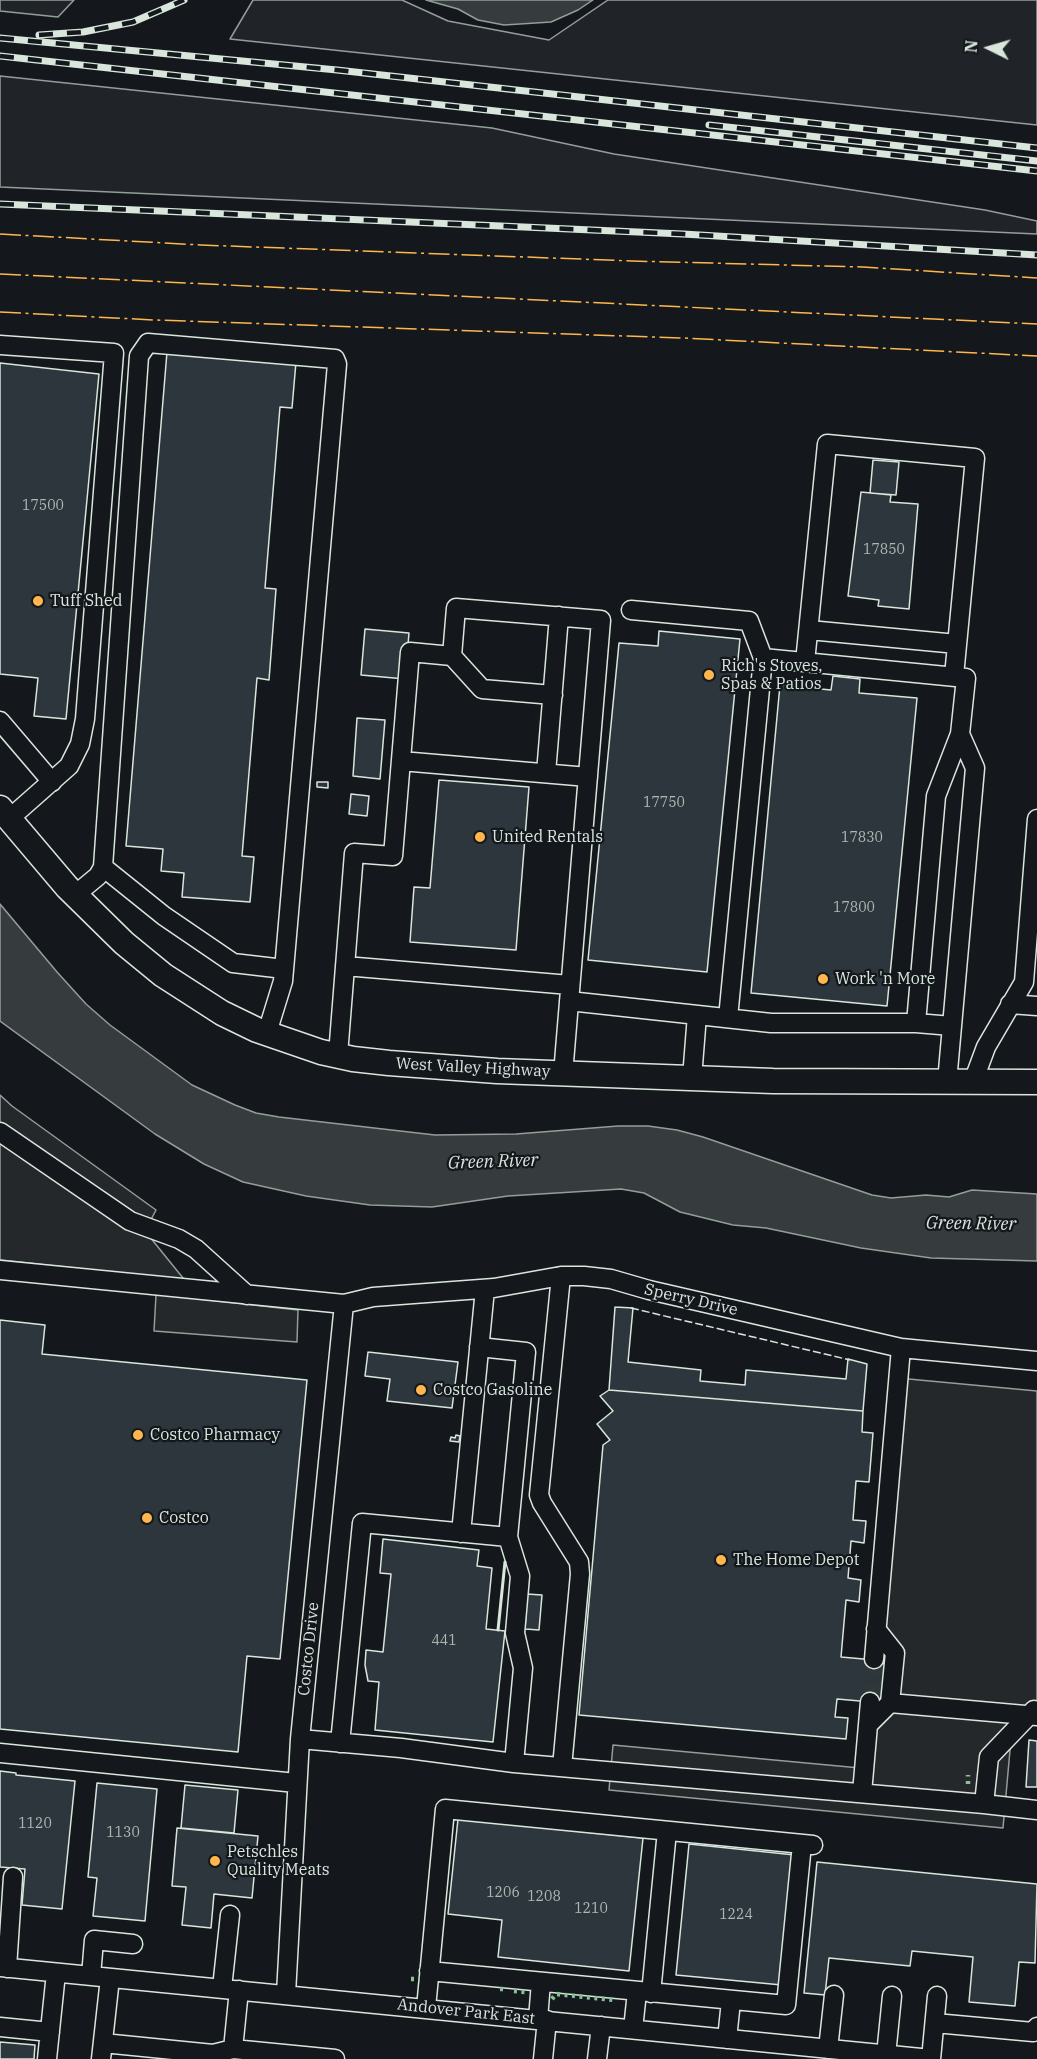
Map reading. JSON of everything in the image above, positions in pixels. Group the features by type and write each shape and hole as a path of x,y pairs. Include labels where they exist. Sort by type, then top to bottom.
{"main road":[{"name":"West Valley Highway","path":"5,813 75,895 124,943 163,975 222,1013 267,1033 338,1055 427,1067 563,1074 773,1081 1037,1082"}],"street":[{"path":"75,895 98,876 103,867 139,356 148,343 335,359 337,364 284,969 281,991 267,1033"},
{"path":"0,345 114,353 85,719 80,744 69,766 52,782 5,813"},
{"path":"805,662 826,444 975,458 954,676"},
{"path":"452,656 456,608 601,620 563,1074"},
{"path":"631,610 749,621 764,658 728,1018"},
{"path":"546,773 559,616"},
{"path":"809,630 957,644"},
{"path":"338,1055 354,853 393,856 410,652 452,656 482,689 553,694"},
{"path":"764,658 966,678 960,734 936,796 916,1023"},
{"path":"0,721 52,782"},
{"path":"947,1082 975,768 960,734"},
{"path":"401,761 588,777"},
{"path":"973,1082 986,1047 1024,982 1037,819"},
{"path":"103,867 164,916 233,963 284,969"},
{"path":"345,966 570,993 697,1015 771,1023 916,1023 952,1026"},
{"path":"1010,1004 1037,1006"},
{"path":"692,1078 697,1015"},
{"path":"0,1132 130,1221 179,1239 196,1249 247,1294"},
{"name":"Sperry Drive","path":"0,1270 344,1304 373,1297 485,1289 561,1276 611,1279 649,1290 901,1348 1037,1361"},
{"path":"561,1276 539,1495 579,1562 580,1574 562,1767"},
{"path":"461,1533 485,1289"},
{"name":"Costco Drive","path":"286,1994 296,1783 344,1304"},
{"path":"479,1347 526,1352 508,1537 520,1575 515,1633 523,1668 513,1763"},
{"path":"874,1659 901,1348"},
{"path":"340,1743 362,1523 508,1537"},
{"path":"868,1725 890,1703 895,1653 876,1629"},
{"path":"862,1793 870,1702"},
{"path":"890,1703 1034,1713"},
{"path":"984,1804 989,1757 1034,1713"},
{"path":"300,1739 401,1748 513,1763 1037,1810"},
{"path":"0,1753 296,1783"},
{"path":"426,2008 429,1971 445,1809 807,1845 786,2005 429,1971"},
{"path":"633,2029 644,1992 667,1831"},
{"path":"4,1968 14,1877"},
{"path":"230,1915 234,2049"},
{"path":"91,1976 94,1940 133,1944"},
{"name":"Andover Park East","path":"4,1968 727,2038 752,2050 828,2049 854,2055 931,2059"},
{"path":"47,2059 56,1973"},
{"path":"110,1978 102,2051 213,2054 234,2049 335,2059"},
{"path":"541,1982 543,2059"},
{"path":"828,2049 834,1995"},
{"path":"886,2055 892,1996"},
{"path":"931,2059 938,1996"},
{"path":"727,2038 731,2001"},
{"path":"935,2023 1033,2032 1037,2027"},
{"path":"597,2059 601,2026"},
{"path":"0,2027 50,2032"}],"shaded area":[{"path":"0,0 74,0 58,17 0,11"},
{"path":"253,0 402,0 448,21 549,40 608,0 1037,0 1037,125 230,39"},
{"path":"0,76 492,128 614,154 985,210 1037,221 1037,234 0,187"},
{"path":"0,1095 156,1210 145,1231 200,1299 298,1310 297,1342 154,1331 157,1277 1,1260 0,1268"},
{"path":"898,1378 1037,1391 1037,1707 1014,1706 1003,1828 609,1790 613,1745 860,1768"}],"water":[{"path":"426,0 593,0 578,10 551,22 504,25 478,20 458,9"},
{"name":"Green River","path":"0,904 86,1004 110,1025 192,1085 256,1113 435,1135 516,1134 618,1126 648,1126 703,1137 872,1195 891,1198 926,1195 949,1197 972,1190 1037,1194 1037,1261 931,1258 861,1248 766,1228 733,1225 680,1212 644,1193 621,1189 508,1196 432,1207 370,1205 306,1196 243,1182 204,1164 155,1134 0,1021"}],"building":[{"path":"167,352 296,362 292,408 280,407 265,588 276,589 269,680 257,678 242,856 254,857 250,902 182,897 184,873 161,871 163,849 126,846"},
{"path":"0,363 99,374 66,719 34,716 38,678 0,674"},
{"path":"873,460 899,462 896,495 870,493"},
{"path":"861,492 891,495 890,502 918,504 909,609 878,606 879,600 848,596"},
{"path":"365,629 409,633 405,679 361,675"},
{"path":"659,631 740,639 707,972 588,960 619,643 658,646"},
{"path":"833,676 860,679 859,693 917,698 887,1006 751,993 780,685 831,690"},
{"path":"357,718 385,720 380,779 353,776"},
{"name":"United Rentals","path":"439,780 529,787 516,950 410,942 414,887 430,888"},
{"path":"317,782 328,782 328,788 317,787"},
{"path":"351,794 369,796 367,816 349,814"},
{"path":"615,1307 633,1308 628,1362 701,1370 700,1381 745,1385 746,1370 846,1379 848,1359 867,1364 863,1411 609,1390"},
{"name":"Costco","path":"0,1320 45,1325 42,1354 307,1380 280,1659 247,1656 238,1752 0,1729"},
{"name":"Costco Gasoline","path":"368,1352 458,1362 452,1408 387,1401 390,1379 365,1376"},
{"name":"The Home Depot","path":"609,1390 863,1411 862,1432 873,1433 869,1482 856,1481 853,1520 866,1521 864,1543 851,1541 848,1578 861,1580 859,1602 846,1600 841,1657 886,1661 883,1703 837,1699 835,1717 848,1718 846,1739 579,1715 603,1445 610,1440 597,1424 613,1411 600,1396"},
{"path":"456,1435 460,1436 459,1442 450,1441 451,1437 455,1438"},
{"path":"383,1539 479,1550 477,1566 492,1568 486,1629 505,1631 493,1742 375,1730 379,1682 368,1681 365,1665 366,1650 383,1652 391,1574 380,1573"},
{"path":"527,1594 542,1595 539,1630 525,1629"},
{"path":"1029,1740 1037,1741 1037,1787 1026,1787"},
{"path":"0,1771 16,1773 16,1775 75,1781 62,1909 22,1905 25,1869 0,1867"},
{"path":"97,1783 157,1789 145,1921 93,1916 97,1878 88,1877"},
{"path":"185,1785 238,1790 234,1833 181,1828"},
{"path":"458,1819 643,1838 629,1971 498,1957 502,1920 448,1914"},
{"name":"Petschles Quality Meats","path":"177,1828 258,1836 252,1898 214,1894 211,1928 182,1925 186,1887 172,1886"},
{"path":"689,1844 795,1855 782,1985 676,1975"},
{"path":"817,1862 1037,1884 1035,1963 1019,1962 1015,2006 969,2002 973,1957 912,1951 910,1966 829,1958 825,1995 804,1993"},
{"path":"0,2042 35,2045 34,2059 0,2059"}],"tunnel":[{"path":"870,1702 874,1659"}],"railway":[{"path":"39,35 83,32 133,22 184,0"},
{"path":"0,38 337,70 1037,148"},
{"path":"0,56 1037,171"},
{"path":"709,125 1037,161"},
{"path":"0,204 683,234 1037,255"}],"hedge":[{"path":"968,1775 968,1784"},
{"path":"411,1979 420,1979"},
{"path":"500,1989 505,1989"},
{"path":"514,1991 525,1992"},
{"path":"552,1999 556,1994 615,2000"}],"fence":[{"path":"631,1308 850,1360"}],"wall":[{"path":"498,1630 505,1562"}],"power":[{"path":"0,234 201,245 863,267 1037,278"},
{"path":"0,274 1037,324"},
{"path":"0,312 154,320 683,338 1037,356"}],"place":[{"name":"Tuff Shed","path":"38,601"},
{"name":"Rich's Stoves, Spas & Patios","path":"709,675"},
{"name":"United Rentals","path":"480,837"},
{"name":"Work 'n More","path":"823,979"},
{"name":"Costco Gasoline","path":"421,1390"},
{"name":"Costco Pharmacy","path":"138,1435"},
{"name":"Costco","path":"147,1518"},
{"name":"The Home Depot","path":"721,1560"},
{"name":"Petschles Quality Meats","path":"215,1861"}]}
